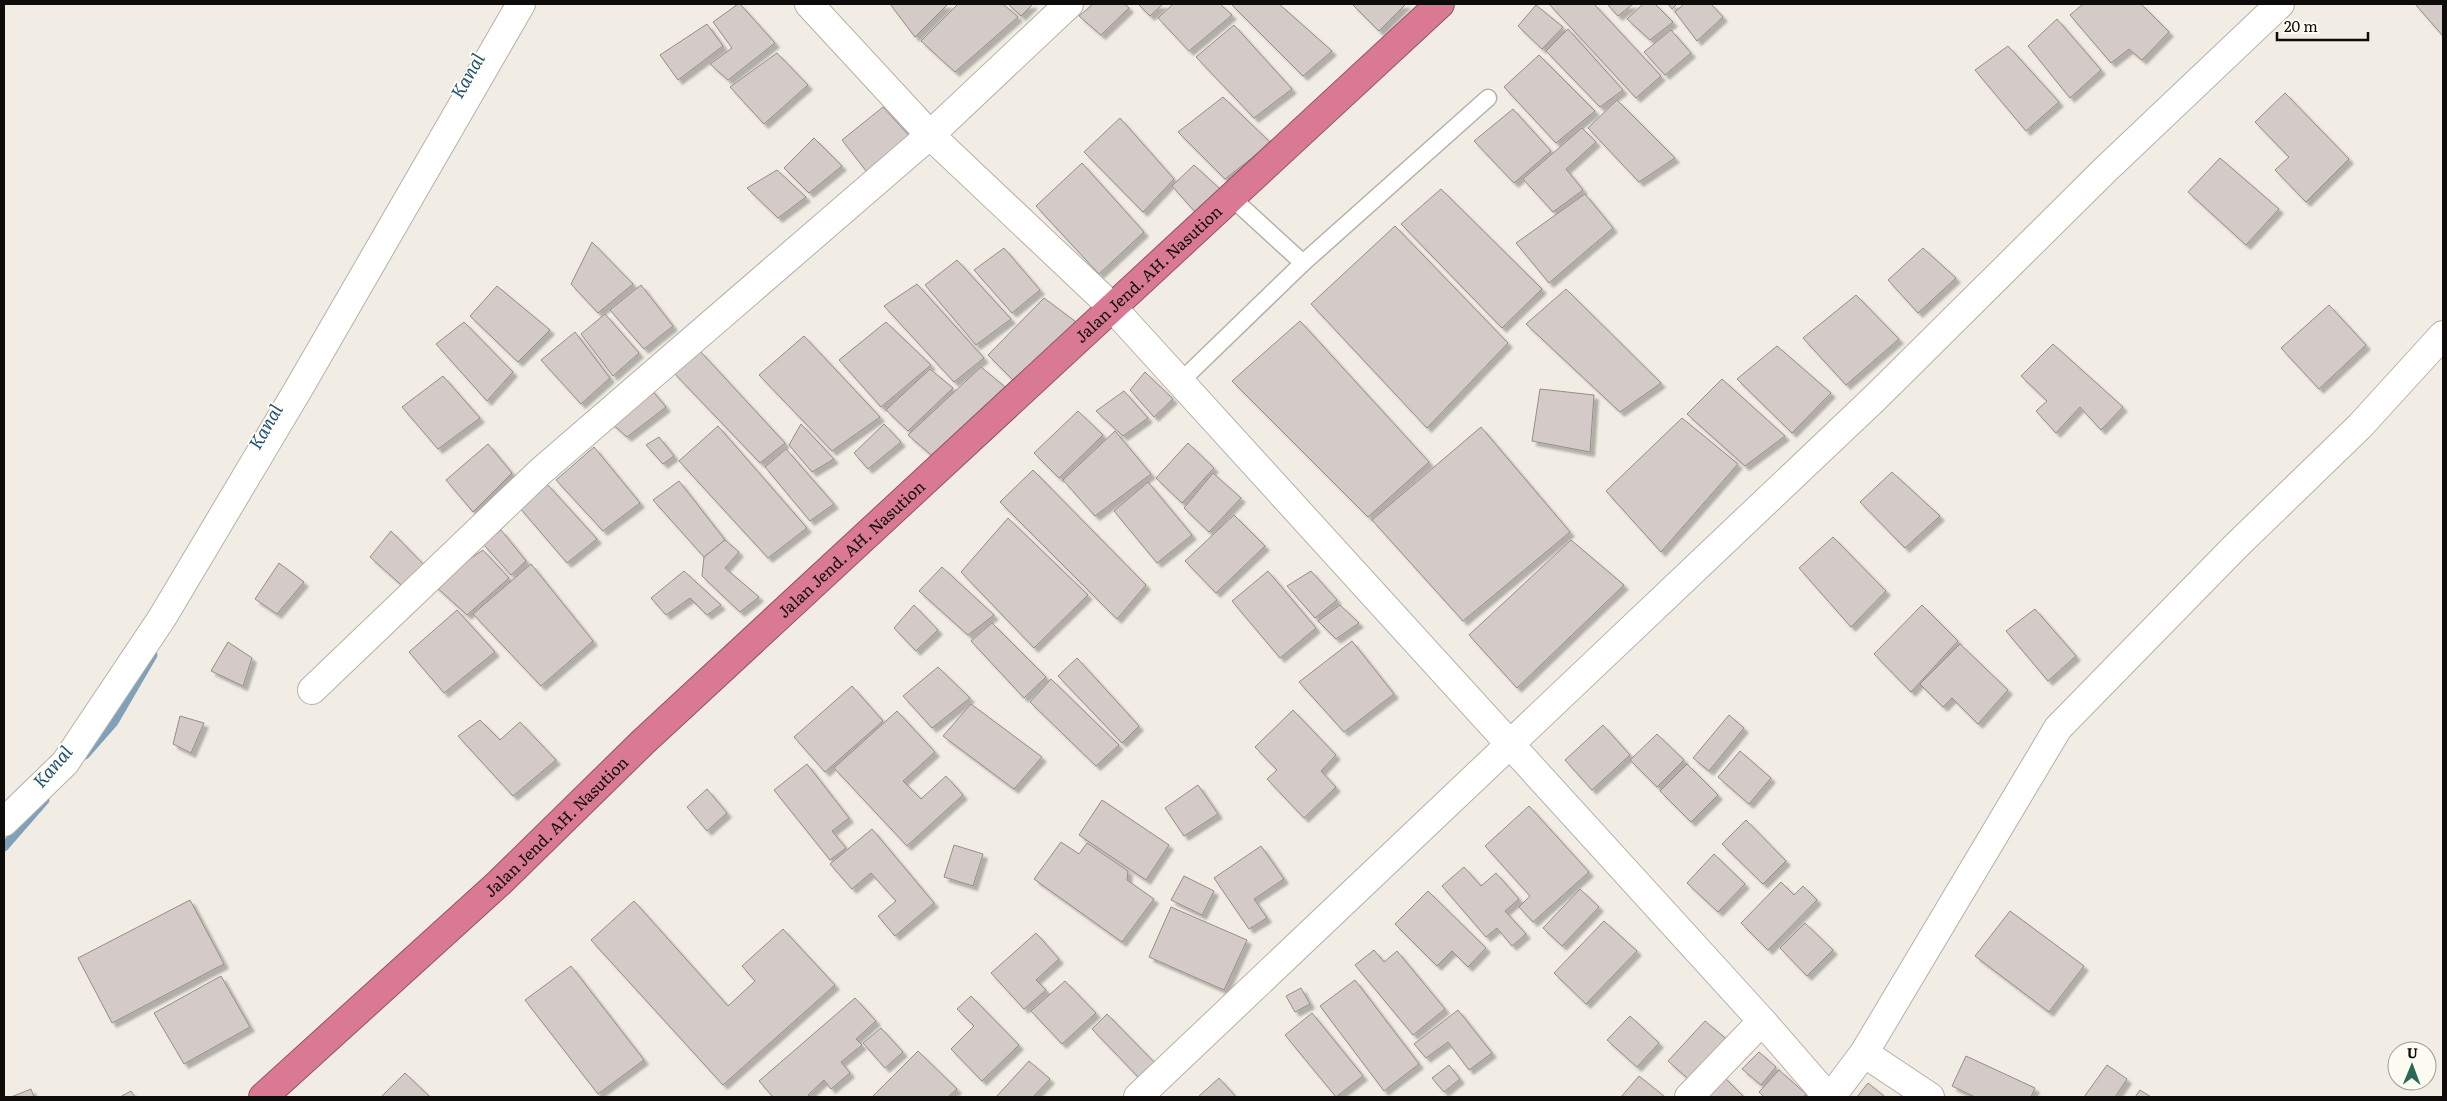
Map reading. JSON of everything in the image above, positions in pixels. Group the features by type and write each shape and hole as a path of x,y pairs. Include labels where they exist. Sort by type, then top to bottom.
{"highway":[{"name":"Jalan Jend. AH. Nasution","path":"264,1097 499,883 644,742 1112,306 1232,198 1440,4"}],"street":[{"path":"4,822 65,764 162,618 299,388 521,4"},
{"path":"809,4 930,135 1112,306 1830,1097 1864,1053 2058,728 2236,546 2360,426 2443,335"},
{"path":"312,690 541,470 930,135 1069,4"},
{"path":"1138,1097 1876,397 2105,170 2280,4"},
{"path":"1689,1097 1762,1021"},
{"path":"1864,1053 1930,1097"}],"lane":[{"path":"1180,382 1303,263 1488,98"},
{"path":"1232,198 1303,263"}],"building":[{"path":"738,4 775,43 728,80 710,64 732,48 713,22"},
{"path":"890,4 948,4 915,37"},
{"path":"958,4 1003,4 1018,17 955,72 921,41"},
{"path":"1008,4 1033,4 1021,16"},
{"path":"1093,4 1125,4 1129,8 1101,35 1079,16"},
{"path":"1138,4 1163,4 1150,16"},
{"path":"1173,4 1220,4 1232,15 1189,51 1158,18"},
{"path":"1231,4 1279,4 1332,51 1303,76"},
{"path":"1352,4 1406,4 1379,31"},
{"path":"1549,4 1594,4 1661,76 1636,98"},
{"path":"1607,4 1633,4 1618,16"},
{"path":"1643,4 1655,4 1673,22 1650,40 1627,19"},
{"path":"1668,4 1677,4 1672,9"},
{"path":"1684,4 1711,4 1723,17 1697,41 1675,12"},
{"path":"2083,4 2141,4 2169,32 2142,60 2129,49 2111,63 2070,15"},
{"path":"2415,4 2443,4 2443,36"},
{"path":"1536,5 1563,27 1542,49 1518,26"},
{"path":"2057,19 2101,70 2070,98 2028,46"},
{"path":"707,24 723,46 678,80 660,55"},
{"path":"1234,25 1292,89 1254,118 1196,57"},
{"path":"1568,29 1623,90 1600,107 1546,51"},
{"path":"1671,30 1691,53 1665,75 1644,52"},
{"path":"2008,46 2059,102 2026,131 1975,70"},
{"path":"777,53 808,85 764,124 730,87"},
{"path":"1539,55 1595,111 1556,143 1504,87"},
{"path":"2285,93 2349,159 2306,202 2275,170 2289,157 2255,122"},
{"path":"1223,97 1271,143 1225,179 1178,132"},
{"path":"1617,100 1675,158 1639,182 1588,128"},
{"path":"883,107 913,140 870,176 842,140"},
{"path":"1513,109 1551,151 1514,183 1474,141"},
{"path":"1120,118 1174,179 1143,212 1084,152"},
{"path":"1582,128 1596,142 1566,169 1583,190 1553,212 1523,179"},
{"path":"814,138 842,166 809,193 784,168"},
{"path":"2220,158 2279,209 2246,245 2188,192"},
{"path":"1082,163 1144,232 1099,274 1036,206"},
{"path":"1194,165 1221,190 1196,213 1172,186"},
{"path":"777,170 806,197 778,218 747,188"},
{"path":"1441,189 1542,289 1502,328 1401,224"},
{"path":"1585,194 1613,228 1549,283 1516,243"},
{"path":"1395,226 1508,343 1427,428 1311,304"},
{"path":"592,242 633,284 598,313 571,284"},
{"path":"1004,248 1040,290 1012,313 974,270"},
{"path":"1923,248 1956,278 1918,313 1888,280"},
{"path":"957,260 1011,319 976,345 925,285"},
{"path":"917,284 984,358 954,382 884,306"},
{"path":"641,285 673,326 644,349 610,310"},
{"path":"497,286 550,330 518,362 470,316"},
{"path":"1566,289 1661,383 1620,412 1526,324"},
{"path":"1856,295 1899,339 1846,385 1803,338"},
{"path":"1044,298 1080,325 1018,385 988,355"},
{"path":"2329,305 2366,345 2319,389 2281,348"},
{"path":"605,314 639,353 613,376 581,334"},
{"path":"1300,321 1429,462 1368,517 1232,381"},
{"path":"464,322 513,372 487,401 436,344"},
{"path":"886,322 931,365 881,407 839,360"},
{"path":"575,332 610,378 581,404 541,360"},
{"path":"804,336 880,417 832,451 759,375"},
{"path":"2053,344 2123,407 2101,430 2080,407 2056,433 2036,411 2047,401 2021,376"},
{"path":"1777,346 1831,393 1792,433 1737,379"},
{"path":"700,351 785,443 760,463 673,372"},
{"path":"981,367 1010,391 937,460 908,435"},
{"path":"930,369 953,388 908,431 886,410"},
{"path":"1145,372 1173,399 1154,417 1130,390"},
{"path":"443,376 480,418 438,449 402,407"},
{"path":"1722,379 1785,436 1745,466 1687,414"},
{"path":"650,388 666,407 627,437 609,421"},
{"path":"1540,389 1594,395 1590,452 1532,441"},
{"path":"1124,391 1148,418 1123,436 1096,411"},
{"path":"1078,411 1103,435 1059,478 1034,453"},
{"path":"1682,418 1738,464 1661,552 1606,491"},
{"path":"801,424 834,459 812,472 789,445"},
{"path":"884,424 901,442 868,469 854,453"},
{"path":"718,426 807,528 768,558 679,461"},
{"path":"1481,427 1570,532 1463,621 1372,520"},
{"path":"1115,431 1151,474 1095,516 1063,480"},
{"path":"659,437 674,456 663,464 646,445"},
{"path":"1188,443 1214,468 1182,503 1156,478"},
{"path":"488,444 512,473 473,512 446,480"},
{"path":"594,447 640,503 603,531 556,480"},
{"path":"786,449 834,504 810,521 765,467"},
{"path":"1033,470 1146,585 1117,619 1000,502"},
{"path":"1892,472 1940,516 1905,548 1860,502"},
{"path":"1213,473 1241,498 1209,532 1184,508"},
{"path":"679,481 725,540 704,557 653,500"},
{"path":"1148,482 1192,535 1157,563 1114,511"},
{"path":"547,484 597,539 567,563 519,507"},
{"path":"1234,515 1265,546 1216,593 1185,561"},
{"path":"1008,518 1088,595 1034,648 961,572"},
{"path":"501,530 526,561 511,575 483,544"},
{"path":"391,531 428,569 408,591 370,557"},
{"path":"1833,537 1886,591 1851,627 1799,568"},
{"path":"725,540 739,552 725,568 759,597 740,612 702,576 704,557"},
{"path":"1571,540 1624,585 1517,688 1469,635"},
{"path":"483,550 509,578 467,615 433,584"},
{"path":"279,563 304,582 277,614 255,599"},
{"path":"531,564 593,641 541,686 473,614"},
{"path":"942,567 994,615 968,635 919,591"},
{"path":"684,571 721,605 707,615 690,598 666,615 651,598"},
{"path":"1268,571 1316,628 1280,658 1232,601"},
{"path":"1311,571 1337,600 1315,618 1287,586"},
{"path":"914,605 938,630 916,651 894,628"},
{"path":"1340,605 1359,623 1336,639 1318,621"},
{"path":"1922,605 1958,641 1911,692 1874,654"},
{"path":"2035,609 2076,656 2048,681 2006,631"},
{"path":"457,610 495,652 444,693 409,652"},
{"path":"992,623 1046,677 1024,698 971,641"},
{"path":"1352,641 1394,694 1344,732 1299,682"},
{"path":"228,642 252,658 243,686 211,671"},
{"path":"1960,644 2008,690 1978,724 1952,698 1943,707 1920,684"},
{"path":"1077,658 1139,726 1122,743 1058,676"},
{"path":"938,667 970,698 932,728 903,696"},
{"path":"1051,679 1119,745 1096,766 1030,702"},
{"path":"852,686 883,721 825,772 794,737"},
{"path":"971,704 1042,757 1014,789 943,736"},
{"path":"1293,710 1336,755 1321,771 1336,787 1304,818 1267,779 1277,770 1255,747"},
{"path":"897,711 935,752 903,781 921,799 946,776 963,795 907,846 834,768"},
{"path":"1729,715 1744,728 1709,771 1693,758"},
{"path":"180,716 204,723 191,753 173,744"},
{"path":"480,720 500,740 520,722 556,760 513,796 458,736"},
{"path":"1603,725 1630,755 1592,790 1565,760"},
{"path":"1657,734 1684,760 1657,787 1630,760"},
{"path":"1740,751 1771,778 1749,804 1718,777"},
{"path":"807,764 849,818 832,831 846,848 830,860 774,790"},
{"path":"1687,764 1718,795 1691,822 1660,791"},
{"path":"1198,785 1218,814 1184,836 1165,808"},
{"path":"707,789 727,813 707,831 687,807"},
{"path":"1102,800 1169,845 1146,880 1079,835"},
{"path":"1529,806 1589,872 1533,922 1519,907 1530,896 1485,846"},
{"path":"1746,820 1786,861 1763,884 1722,844"},
{"path":"872,829 934,903 895,936 878,916 896,901 871,873 852,889 830,864"},
{"path":"1061,842 1079,854 1087,843 1128,871 1127,880 1154,899 1122,942 1034,879"},
{"path":"954,845 983,854 973,886 944,877"},
{"path":"1261,846 1284,879 1254,899 1267,918 1249,929 1214,878"},
{"path":"1714,854 1745,884 1718,912 1687,883"},
{"path":"1464,867 1481,886 1496,873 1519,899 1505,911 1526,934 1512,946 1497,928 1486,937 1442,886"},
{"path":"1184,876 1214,891 1202,915 1171,900"},
{"path":"1781,882 1794,895 1803,886 1817,900 1768,950 1741,923"},
{"path":"1580,889 1599,907 1562,946 1543,928"},
{"path":"1428,891 1486,948 1468,967 1452,951 1437,966 1395,924"},
{"path":"190,900 224,964 112,1023 78,958"},
{"path":"634,901 728,1006 755,981 742,966 783,929 835,985 723,1085 591,940"},
{"path":"1171,907 1247,940 1224,990 1149,957"},
{"path":"2010,911 2084,966 2049,1012 1975,956"},
{"path":"1604,921 1637,951 1586,1004 1554,973"},
{"path":"1805,923 1833,950 1807,976 1780,948"},
{"path":"1036,933 1059,959 1036,980 1046,990 1024,1009 991,973"},
{"path":"1374,950 1384,962 1397,951 1445,1009 1413,1035 1355,965"},
{"path":"571,966 644,1060 598,1094 525,1000"},
{"path":"221,976 250,1027 184,1064 154,1013"},
{"path":"1355,980 1419,1064 1384,1091 1320,1006"},
{"path":"1065,981 1096,1013 1062,1044 1031,1011"},
{"path":"1301,988 1310,1004 1295,1012 1286,996"},
{"path":"971,996 1019,1045 982,1081 951,1049 974,1026 957,1009"},
{"path":"855,998 876,1021 856,1039 862,1045 841,1062 850,1073 831,1089 824,1080 808,1095 811,1097 773,1097 759,1081"},
{"path":"1458,1010 1492,1053 1469,1070 1448,1042 1426,1058 1414,1044"},
{"path":"1312,1013 1363,1076 1336,1097 1285,1035"},
{"path":"1107,1014 1157,1065 1141,1080 1092,1029"},
{"path":"1630,1016 1659,1043 1637,1067 1607,1040"},
{"path":"1705,1021 1730,1042 1693,1083 1668,1061"},
{"path":"881,1028 903,1052 885,1068 863,1043"},
{"path":"918,1051 957,1089 948,1097 872,1097"},
{"path":"1759,1052 1776,1067 1761,1085 1742,1069"},
{"path":"1966,1056 2035,1088 2031,1097 1975,1097 1952,1086"},
{"path":"1029,1061 1050,1079 1033,1097 996,1097"},
{"path":"1449,1065 1460,1079 1444,1092 1432,1078"},
{"path":"2107,1065 2127,1079 2115,1097 2084,1097"},
{"path":"1779,1070 1806,1094 1803,1097 1764,1097 1759,1092"},
{"path":"405,1073 430,1097 381,1097"},
{"path":"1722,1075 1744,1097 1711,1097 1705,1092"},
{"path":"1639,1076 1665,1097 1621,1097"},
{"path":"1219,1078 1236,1097 1198,1097"},
{"path":"1868,1083 1885,1097 1857,1097"},
{"path":"31,1089 34,1097 11,1097"},
{"path":"2140,1090 2151,1097 2135,1097"},
{"path":"131,1091 135,1097 120,1097"}],"waterway":[{"name":"Kanal","path":"85,755 114,722 153,655"},
{"name":"Kanal","path":"4,847 45,800"}]}
